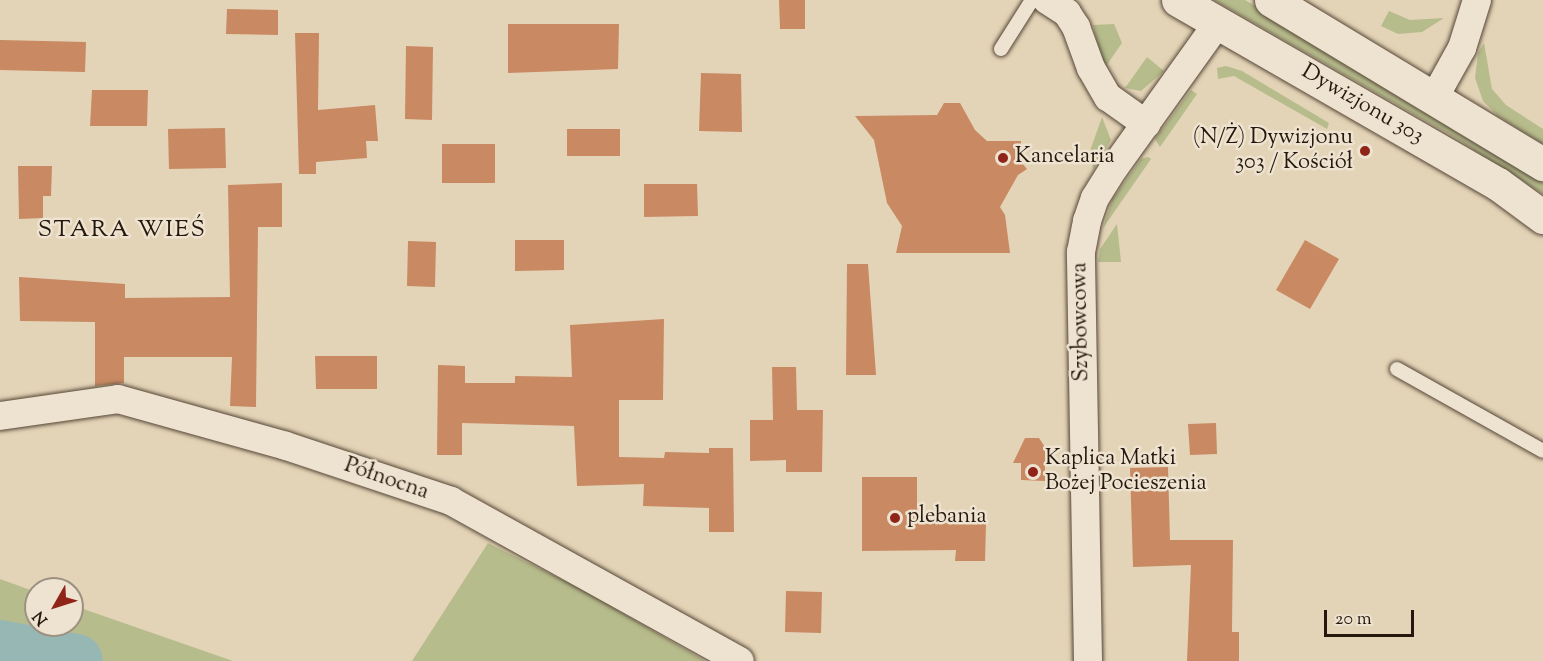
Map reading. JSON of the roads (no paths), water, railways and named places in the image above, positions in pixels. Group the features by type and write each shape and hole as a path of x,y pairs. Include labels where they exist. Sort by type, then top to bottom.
{"main road":[{"name":"Dywizjonu 303","path":"1178,0 1498,184 1543,217"},
{"name":"Dywizjonu 303","path":"1271,0 1432,100 1543,164"}],"street":[{"path":"1047,0 1066,13 1076,27 1091,68 1108,98 1146,124"},
{"path":"1432,100 1462,48 1477,0"},
{"name":"Szybowcowa","path":"1088,661 1081,252 1095,198 1218,23"},
{"name":"Północna","path":"0,416 118,399 297,450 451,501 740,661"}],"lane":[{"path":"1001,49 1032,0"},
{"path":"1397,369 1543,451"}],"waterway":[{"path":"0,647 76,661"}],"place":[{"name":"(N/Ż) Dywizjonu 303 / Kościół","path":"1365,151"},
{"name":"Kancelaria","path":"1003,158"},
{"name":"Kaplica Matki Bożej Pocieszenia","path":"1033,472"},
{"name":"plebania","path":"895,518"}],"district":[{"name":"STARA WIEŚ","path":"122,231"}]}
